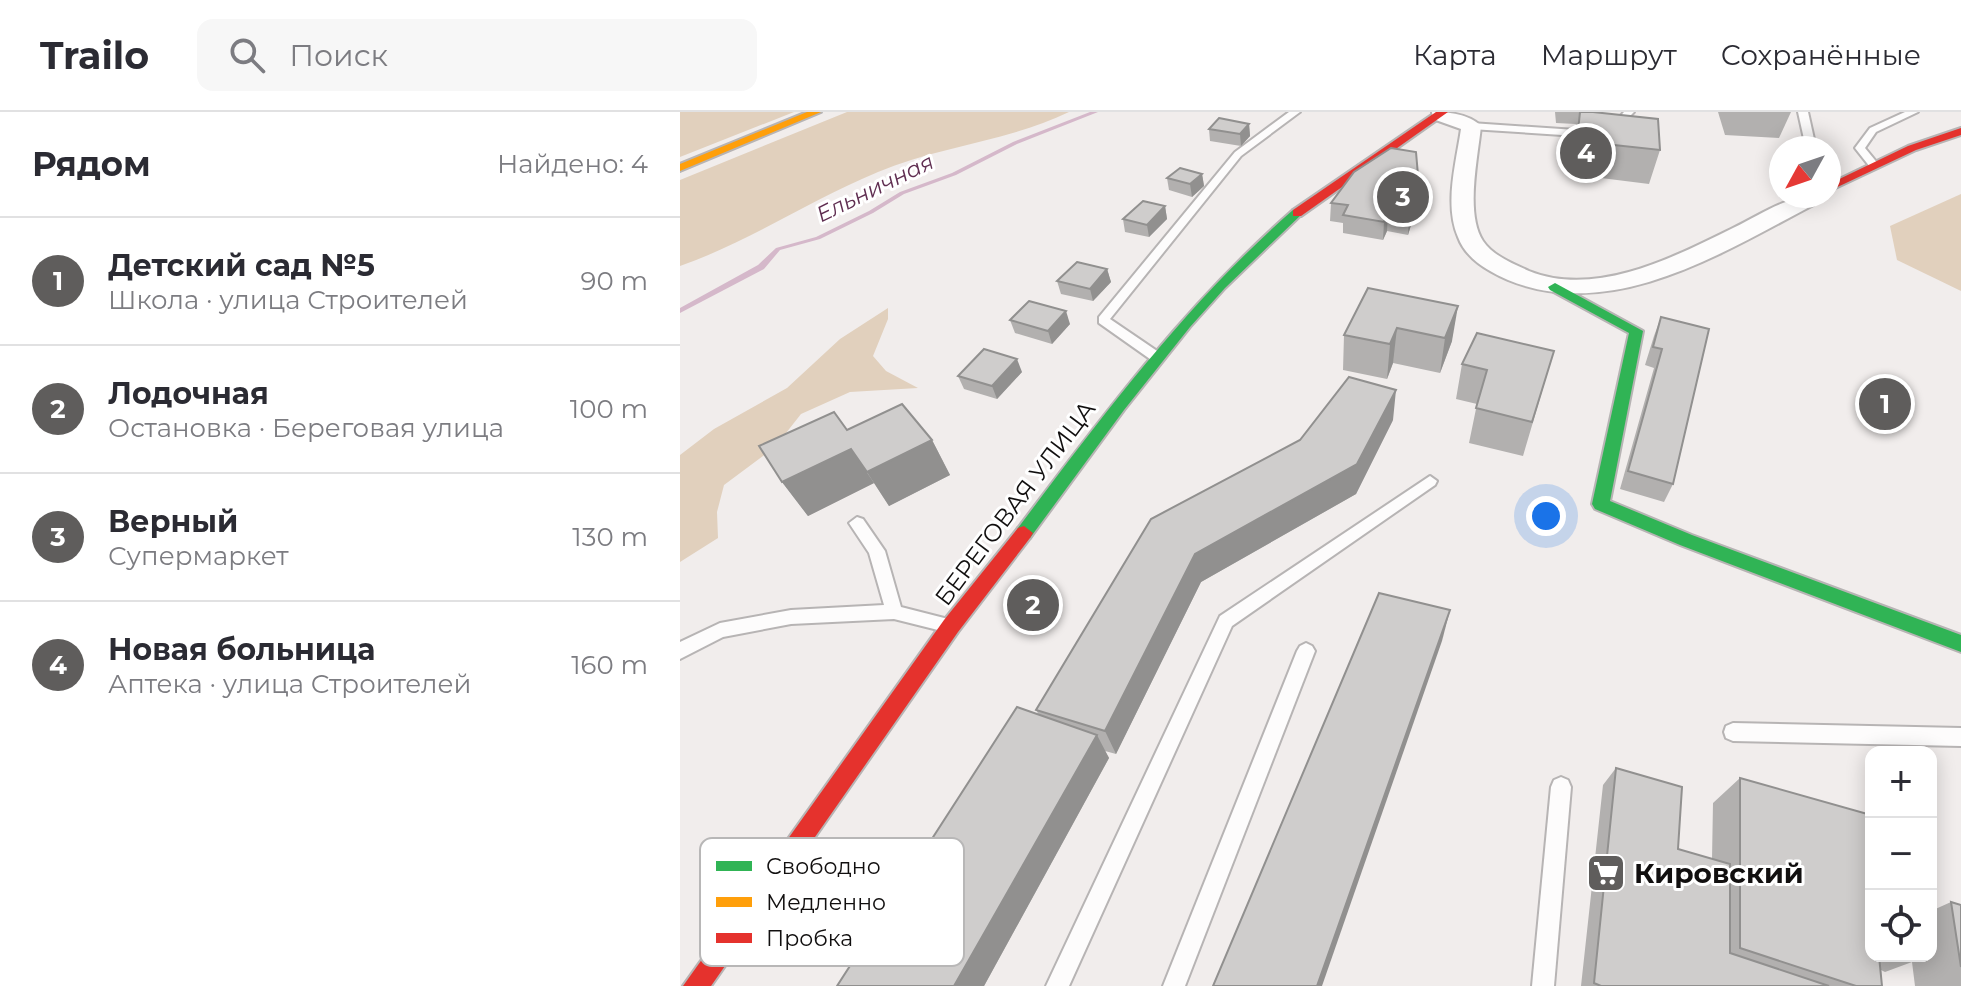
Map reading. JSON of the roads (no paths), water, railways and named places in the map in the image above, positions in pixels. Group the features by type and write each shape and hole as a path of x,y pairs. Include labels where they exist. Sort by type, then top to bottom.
{"main road":[{"path":"680,168 816,112"},
{"name":"БЕРЕГОВАЯ УЛИЦА","path":"801,838 951,626 991,579 1155,356 1245,259 1332,187 1441,113"},
{"path":"1841,182 1874,165 1961,131"},
{"path":"1555,287 1636,331 1601,504 1686,540 1961,644"},
{"name":"БЕРЕГОВАЯ УЛИЦА","path":"696,986 710,966"}],"street":[{"path":"1441,113 1471,126 1465,214 1469,238 1484,257 1515,277 1555,287 1592,286 1636,279 1787,208"}],"lane":[{"path":"1155,356 1103,320 1238,154 1295,112"},
{"path":"1608,135 1629,112"},
{"path":"1803,112 1808,136"},
{"path":"1874,165 1860,148 1873,130 1913,112"},
{"path":"1607,124 1608,135"},
{"path":"1471,126 1608,135"},
{"path":"1057,986 1226,621 1430,481"},
{"path":"857,523 877,551 894,612"},
{"path":"680,651 720,630 791,617 894,612 951,626"},
{"path":"1174,986 1306,651"},
{"path":"1733,732 1961,737"},
{"path":"1543,986 1561,787"}],"waterway":[{"name":"Ельничная","path":"680,311 761,267 778,249 818,238 902,193 954,174 1015,143 1095,112"}],"place":[{"name":"Новая больница","path":"1586,153"},
{"name":"Верный","path":"1403,197"},
{"name":"Детский сад №5","path":"1885,404"},
{"name":"Лодочная","path":"1033,605"},
{"name":"Кировский","path":"1606,873"}]}
